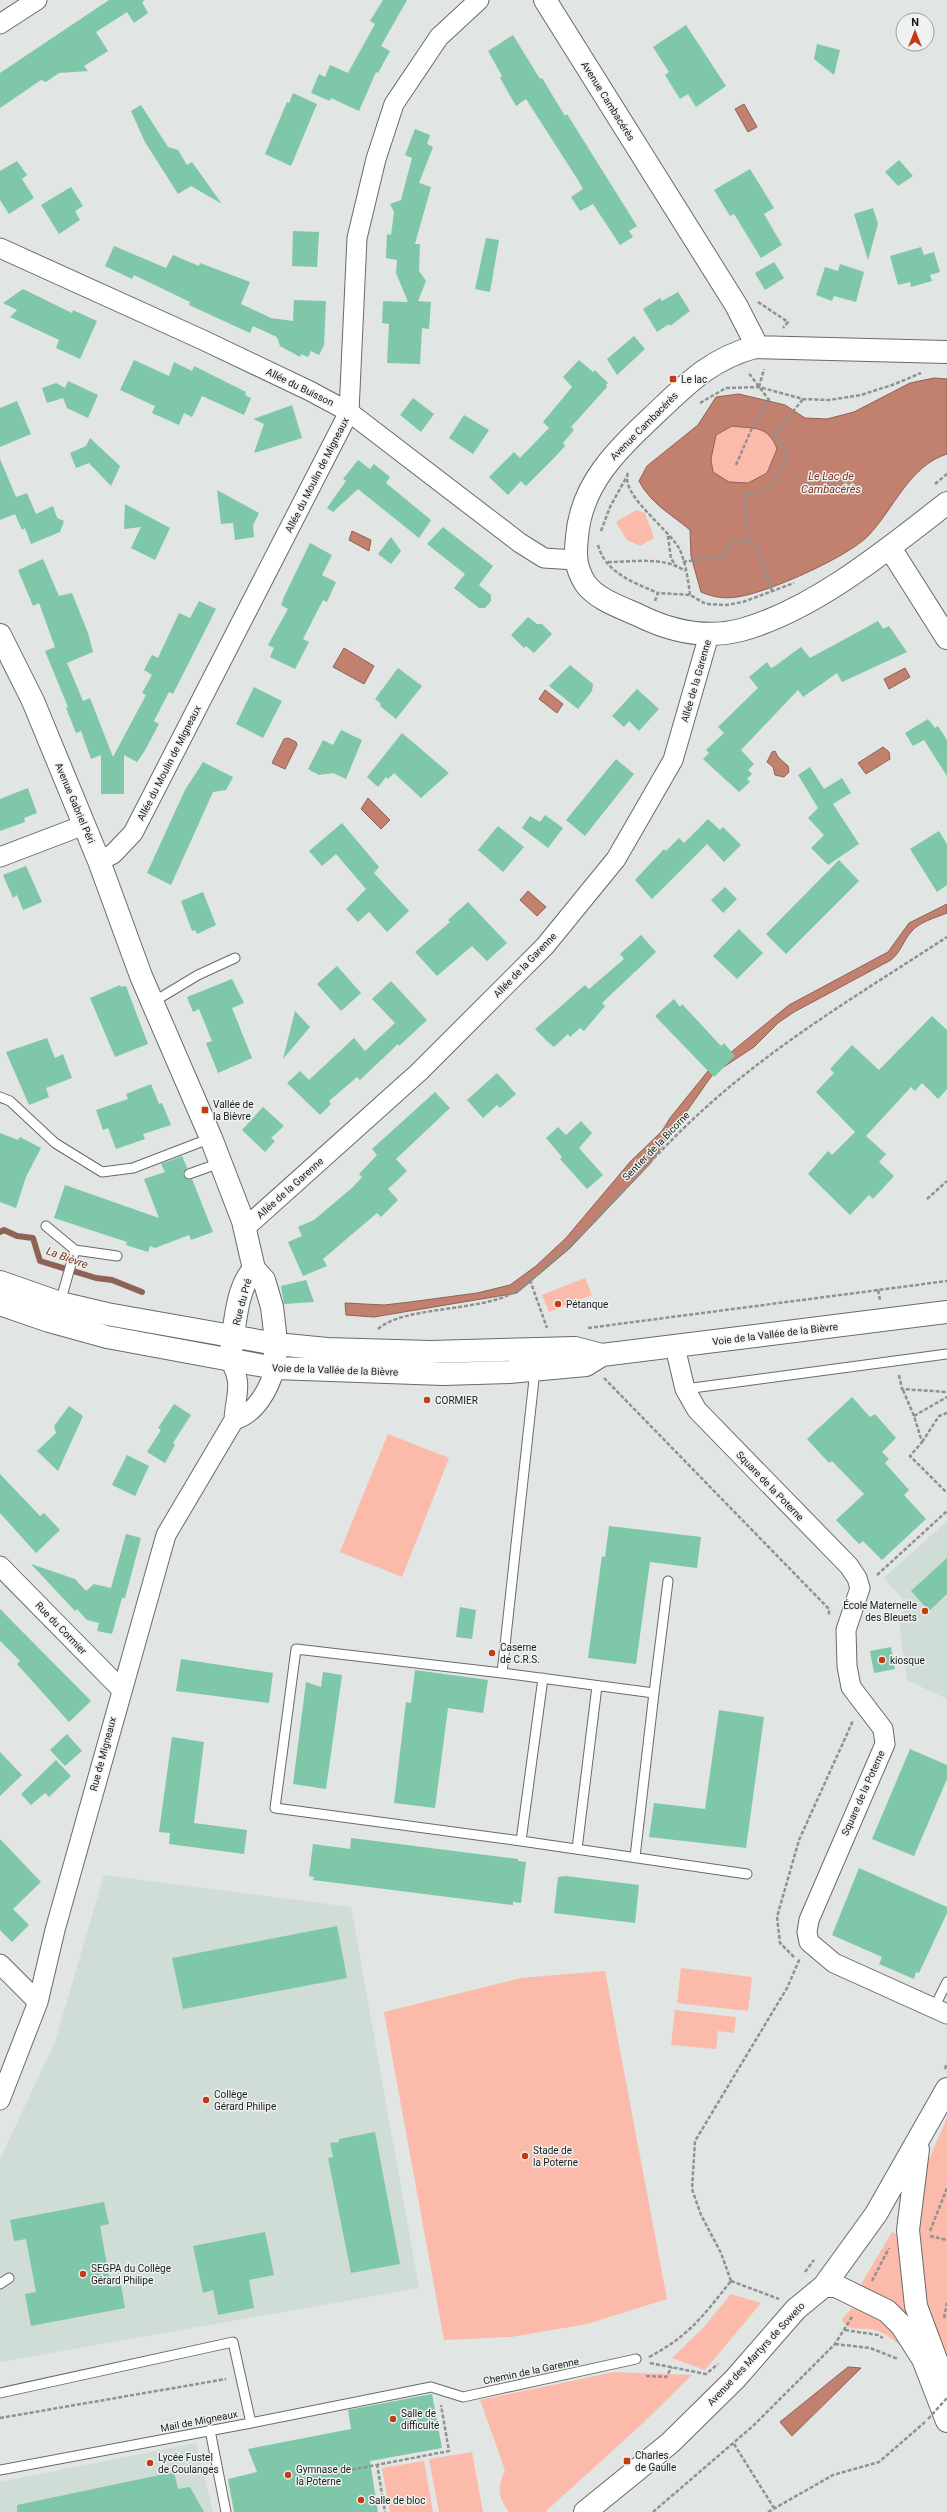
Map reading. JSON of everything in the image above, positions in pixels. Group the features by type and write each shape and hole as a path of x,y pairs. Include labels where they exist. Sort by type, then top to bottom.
{"street":[{"path":"0,24 37,0"},
{"name":"Allée du Moulin de Migneaux","path":"99,861 113,854 133,833 349,412 357,238 376,159 394,104 439,37 479,0"},
{"name":"Avenue Cambacérès","path":"545,0 736,304 754,340 760,356"},
{"name":"Allée du Buisson","path":"0,248 203,340 310,391 349,412 520,543 544,558 575,560"},
{"name":"Avenue Cambacérès","path":"947,352 760,356 734,353 699,372 620,447 600,472 585,498 578,525 575,560 585,583 602,598 649,621 691,633 709,635 740,630 781,616 890,548 947,503"},
{"path":"890,548 947,638"},
{"name":"Avenue Gabriel Péri","path":"0,635 32,701 99,861 141,976 211,1138 246,1228 254,1269"},
{"name":"Allée de la Garenne","path":"246,1228 441,1050 545,946 616,859 673,760 709,635"},
{"path":"0,857 84,826"},
{"path":"254,1269 264,1280 275,1350"},
{"name":"Rue du Pré","path":"236,1358 241,1297 248,1276 254,1269"},
{"name":"Voie de la Vallée de la Bièvre","path":"0,1282 60,1303 108,1314 236,1358 275,1350 327,1349 430,1352 553,1341 602,1355 947,1312"},
{"name":"Voie de la Vallée de la Bièvre","path":"1,1304 49,1321 107,1338 236,1358 275,1350 443,1374 535,1370 586,1365 602,1355"},
{"name":"Square de la Poterne","path":"675,1347 685,1389 697,1410 849,1566 857,1578 860,1588 846,1630 846,1666 851,1686 883,1729 885,1744 809,1920 807,1932 809,1942"},
{"name":"Rue de Migneaux","path":"234,1420 245,1417 269,1387 275,1350"},
{"name":"Rue de Migneaux","path":"0,2100 38,2002 55,1930 166,1534 234,1420 234,1405 239,1392 236,1358"},
{"name":"Rue du Cormier","path":"0,1566 122,1690"},
{"path":"809,1942 834,1963 941,2011"},
{"path":"0,1964 38,2002"},
{"name":"Avenue des Martyrs de Soweto","path":"585,2512 670,2443 735,2379 796,2310 824,2286 876,2214 919,2141 947,2089"},
{"path":"919,2141 908,2230 916,2306 947,2389"},
{"path":"824,2286 836,2286 887,2311 902,2326 923,2360 938,2420"}],"lane":[{"path":"153,1002 198,975 235,958"},
{"path":"0,1097 10,1101 55,1143 102,1172 133,1168 211,1138"},
{"path":"189,1174 221,1163"},
{"path":"46,1226 75,1250 117,1256"},
{"path":"60,1303 75,1250"},
{"path":"685,1389 947,1354"},
{"path":"502,1673 535,1370"},
{"path":"635,1857 668,1581"},
{"path":"654,1693 543,1678 296,1649 275,1808 521,1840 747,1874"},
{"path":"521,1840 543,1678"},
{"path":"577,1849 597,1686"},
{"path":"941,2011 947,1982"},
{"path":"0,2284 9,2278"},
{"name":"Mail de Migneaux","path":"0,2393 233,2342 251,2423 0,2470"},
{"name":"Chemin de la Garenne","path":"251,2423 431,2387 438,2391 463,2397 636,2360"},
{"path":"210,2430 226,2512"}],"path":[{"path":"734,353 769,400 752,428 736,466"},
{"path":"759,387 760,356"},
{"path":"694,408 710,396 726,388 759,387 803,399 829,400 861,395 895,384 924,371"},
{"path":"747,540 745,495 770,488 789,457 775,434 803,399"},
{"path":"600,535 610,507 630,470"},
{"path":"627,476 631,492 679,549 686,572 690,595"},
{"path":"668,536 671,559 686,572"},
{"path":"599,541 600,551 608,562 625,579 658,593 690,595 706,604 726,605 743,602 772,591 756,544 747,540 726,545 726,555 683,562"},
{"path":"608,562 649,561 676,564"},
{"path":"649,621 658,593"},
{"name":"Sentier de la Bicorne","path":"375,1333 391,1319 476,1305 514,1293 579,1237 676,1134 706,1107 787,1041 833,1009 947,937"},
{"path":"927,1199 947,1181"},
{"path":"530,1280 553,1341"},
{"path":"581,1329 947,1281"},
{"path":"602,1355 601,1376 829,1609 829,1617"},
{"path":"902,1390 914,1416 922,1442"},
{"path":"914,1416 947,1397"},
{"path":"947,1413 939,1416 922,1442 910,1456 947,1493"},
{"path":"860,1588 876,1576 947,1511"},
{"path":"798,1960 780,1943 777,1917 799,1840 852,1723 849,1716"},
{"path":"784,2301 731,2281 721,2253 701,2215 692,2189 695,2141 787,1988 798,1960 809,1942"},
{"path":"947,2188 929,2235 947,2240"},
{"path":"636,2360 647,2358 674,2344 699,2321 731,2281"},
{"path":"653,2512 734,2444 835,2344 845,2330"},
{"path":"835,2344 870,2348 905,2362"},
{"path":"636,2360 706,2374 723,2360"},
{"path":"646,2376 666,2377 672,2367"},
{"path":"0,2418 241,2375"},
{"path":"340,2472 449,2451 438,2391"},
{"path":"768,2512 833,2475 879,2462 938,2420 947,2398"},
{"path":"734,2444 774,2508"},
{"path":"377,2464 385,2512"}],"shaded area":[{"path":"732,426 754,428 765,432 773,441 777,449 767,473 748,483 729,482 713,472 711,459 716,435"},
{"path":"636,510 645,513 654,538 640,546 627,540 616,522"},
{"name":"Pétanque","path":"585,1278 592,1295 549,1312 542,1295"},
{"path":"388,1434 449,1458 402,1577 340,1552"},
{"name":"École Maternelle des Bleuets","path":"947,1521 947,1699 907,1680 898,1615 909,1606 884,1578"},
{"name":"Collège Gérard Philipe","path":"104,1875 351,1907 419,2288 0,2362 0,2159 55,2042"},
{"path":"681,1968 752,1977 748,2011 677,2003"},
{"name":"Stade de la Poterne","path":"605,1971 667,2299 587,2324 511,2337 444,2340 384,2012 521,1978"},
{"path":"675,2010 736,2017 734,2033 718,2031 716,2049 671,2045"},
{"path":"947,2118 947,2370 937,2330 925,2312 917,2225 923,2173"},
{"path":"892,2232 901,2237 909,2318 860,2286"},
{"path":"731,2294 761,2303 705,2370 672,2358 703,2328"},
{"path":"852,2308 871,2312 879,2317 899,2337 909,2354 885,2334 871,2329 856,2329 844,2324 842,2319"},
{"path":"614,2372 692,2375 643,2423 545,2512 509,2512 505,2507 500,2492 502,2476 505,2470 480,2400"},
{"name":"Lycée Fustel de Coulanges","path":"196,2443 213,2512 0,2512 0,2482"},
{"path":"472,2452 483,2512 439,2512 429,2459"},
{"path":"424,2461 433,2512 390,2512 382,2468"}],"water":[{"path":"744,104 757,127 748,132 735,109"},
{"name":"Le Lac de Cambacérès","path":"934,378 947,379 947,454 922,468 912,478 868,536 857,545 825,564 767,589 732,598 718,597 701,592 691,556 690,530 655,502 639,481 647,466 698,425 716,397 739,394 785,405 805,418 827,419 854,412 910,383","holes":["732,426 754,428 765,432 773,441 777,449 767,473 748,483 729,482 713,472 711,459 716,435"]},
{"path":"352,531 371,540 369,551 349,540"},
{"path":"344,648 374,666 364,684 333,667"},
{"path":"905,668 910,677 889,689 884,679"},
{"path":"545,690 563,704 557,713 539,699"},
{"path":"288,738 296,742 297,745 285,769 272,763 284,739"},
{"path":"883,747 889,752 890,759 866,774 858,763"},
{"path":"775,751 778,757 788,766 789,772 784,777 775,775 773,767 767,762 772,752"},
{"path":"368,798 390,820 381,829 361,809"},
{"path":"528,891 546,907 537,916 520,900"},
{"path":"947,904 947,913 914,929 908,935 897,954 891,960 794,1012 778,1023 754,1047 713,1074 649,1165 570,1248 517,1293 374,1317 346,1315 345,1303 384,1305 477,1293 510,1285 536,1266 566,1238 630,1162 662,1131 670,1118 708,1071 789,1005 888,952 909,923"},
{"path":"848,2367 861,2368 792,2436 780,2422"}],"building":[{"path":"109,0 145,0 142,2 148,13 134,23 127,12 96,32 108,51 84,66 88,71 59,73 46,82 41,80 0,108 0,73"},
{"path":"383,0 407,0 381,46 390,51 378,73 376,72 359,111 331,98 330,101 311,93 319,74 325,77 330,65 348,73 375,24 370,21"},
{"path":"686,25 726,86 696,107 688,94 680,99 665,75 669,72 653,47"},
{"path":"513,35 565,116 567,114 637,226 629,231 633,237 620,245 593,204 580,211 571,197 583,189 578,180 526,99 516,106 500,78 502,76 488,51"},
{"path":"817,44 840,50 834,75 814,59"},
{"path":"293,93 317,104 291,166 265,154 287,102 289,103"},
{"path":"141,105 168,147 178,150 187,165 192,162 222,204 191,186 178,194 145,142 131,111"},
{"path":"415,129 430,135 427,144 433,147 419,183 431,187 415,244 420,244 419,271 426,281 418,301 431,302 429,329 422,328 420,364 387,363 389,324 382,323 383,301 408,302 396,273 397,260 386,258 387,234 391,235 394,212 390,204 401,200 412,158 405,155"},
{"path":"899,160 913,176 898,186 885,172"},
{"path":"17,161 27,175 22,179 34,198 9,214 0,200 0,171"},
{"path":"750,169 774,208 764,214 782,245 761,258 734,214 730,216 714,190"},
{"path":"71,187 83,206 75,211 80,220 59,234 41,205"},
{"path":"873,208 878,224 868,260 854,214"},
{"path":"293,231 319,232 317,267 292,266"},
{"path":"486,238 499,240 490,292 475,289"},
{"path":"114,246 166,268 173,255 199,266 200,263 250,282 241,304 271,318 293,321 294,300 326,301 324,345 319,355 311,351 308,357 301,354 300,357 280,346 277,337 253,326 250,333 189,305 190,302 134,275 132,279 105,266"},
{"path":"921,247 924,255 934,252 940,272 930,275 932,281 911,287 910,282 898,285 890,256"},
{"path":"774,262 784,278 765,290 755,273"},
{"path":"840,264 864,272 856,302 834,296 832,301 816,295 825,267 838,271"},
{"path":"23,289 72,313 73,310 97,321 80,359 56,348 59,340 10,317 17,310 3,303"},
{"path":"678,292 690,311 670,326 669,324 657,332 643,309 660,298 662,301"},
{"path":"634,336 645,349 617,375 607,359"},
{"path":"134,360 169,376 174,362 192,371 194,366 246,392 245,395 251,398 244,415 202,396 192,417 184,413 179,425 152,413 155,406 120,390"},
{"path":"579,360 593,372 595,370 608,383 606,385 607,387 571,427 574,430 563,443 565,446 554,458 526,486 521,481 508,495 489,477 514,452 520,458 549,428 543,422 572,387 563,377"},
{"path":"68,381 98,395 88,418 67,408 63,398 47,403 42,388 56,383 65,388"},
{"path":"413,398 434,414 421,432 400,415"},
{"path":"17,401 31,434 0,447 0,408"},
{"path":"292,405 302,438 254,453 264,424 253,419"},
{"path":"464,415 489,430 473,454 449,438"},
{"path":"90,438 120,466 111,486 89,463 76,468 70,453 86,446"},
{"path":"0,459 16,497 27,493 36,514 53,506 57,518 64,521 60,532 31,544 25,528 22,530 15,514 0,520"},
{"path":"358,460 370,469 374,464 390,477 386,483 431,520 419,538 358,489 333,512 327,508 346,481 343,479"},
{"path":"217,490 259,513 253,525 254,537 235,540 233,523 221,524"},
{"path":"125,504 170,528 155,560 131,548 141,527 124,529"},
{"path":"443,527 493,566 479,585 491,595 491,601 485,608 479,608 454,588 465,574 427,544"},
{"path":"391,537 401,551 391,564 378,554"},
{"path":"310,543 332,555 322,575 336,582 327,602 323,600 303,639 309,642 295,669 270,657 274,648 268,645 288,609 281,605"},
{"path":"43,559 59,596 72,593 88,633 93,652 67,663 83,701 90,698 113,757 146,695 142,693 152,675 144,670 152,655 158,658 179,613 190,618 199,601 216,609 173,694 169,692 154,721 159,724 144,752 137,762 124,755 124,794 101,794 101,755 91,759 81,731 76,733 66,708 68,707 45,651 55,647 39,603 33,606 18,570"},
{"path":"528,617 537,624 542,624 552,634 534,653 526,646 524,648 511,635"},
{"path":"878,621 883,629 889,626 907,652 842,682 837,673 803,697 798,690 741,750 754,764 748,770 752,774 747,779 750,782 739,792 703,759 709,753 706,750 724,733 718,727 758,688 749,677 767,662 771,668 801,647 810,658"},
{"path":"570,665 593,684 592,691 578,709 549,686"},
{"path":"398,668 422,686 396,719 380,706 381,704 375,699"},
{"path":"254,687 282,701 263,738 236,724"},
{"path":"637,689 659,709 639,731 629,721 624,727 612,716"},
{"path":"928,719 935,728 938,726 947,740 947,776 924,740 913,746 905,733"},
{"path":"341,730 362,740 346,779 333,773 319,775 308,769 323,740 333,745"},
{"path":"402,733 449,773 421,798 394,773 388,779 386,777 378,787 367,777"},
{"path":"616,759 634,774 585,836 566,820"},
{"path":"203,762 233,777 226,790 213,792 171,885 147,873 185,790"},
{"path":"810,767 824,789 842,778 851,793 833,804 859,844 828,865 811,848 824,835 808,818 818,808 798,775"},
{"path":"28,788 37,813 24,818 25,822 0,831 0,799"},
{"path":"545,815 563,828 548,848 522,828 530,816 540,822"},
{"path":"708,819 720,830 723,827 741,845 724,862 707,844 652,899 635,880 664,849 666,851 679,838 684,843"},
{"path":"342,823 379,867 374,873 409,911 387,932 369,912 358,922 346,909 366,889 336,854 322,866 309,851"},
{"path":"498,826 524,847 503,872 478,850"},
{"path":"939,831 947,844 947,885 937,892 910,849"},
{"path":"839,860 859,881 786,954 766,934"},
{"path":"26,866 42,902 23,910 17,895 13,898 3,875"},
{"path":"725,887 737,899 723,913 711,900"},
{"path":"203,892 216,925 197,934 195,930 192,931 181,901"},
{"path":"468,902 507,943 487,961 472,946 437,976 415,952 450,922 448,920"},
{"path":"739,929 763,953 737,979 713,956"},
{"path":"641,935 656,952 602,1003 605,1006 584,1031 580,1028 570,1037 568,1034 554,1047 535,1029 585,985 589,989 624,959 620,954"},
{"path":"337,966 361,993 341,1011 317,984"},
{"path":"232,979 244,1003 232,1008 252,1058 218,1073 206,1043 212,1041 199,1009 193,1012 187,997"},
{"path":"391,981 427,1020 399,1046 398,1044 360,1080 357,1077 329,1101 331,1104 320,1115 287,1083 300,1071 309,1080 354,1038 365,1051 395,1023 372,999"},
{"path":"120,985 121,987 126,986 148,1044 115,1057 90,998"},
{"path":"674,999 680,1007 682,1004 721,1046 724,1043 735,1056 714,1077 655,1016"},
{"path":"295,1011 310,1027 283,1059"},
{"path":"932,1016 947,1030 947,1089 938,1099 922,1083 915,1091 911,1087 866,1136 886,1154 879,1162 894,1176 873,1199 869,1195 850,1215 808,1174 828,1151 832,1155 855,1132 816,1092 834,1073 830,1069 852,1045 879,1070"},
{"path":"47,1038 55,1058 63,1054 72,1078 46,1088 49,1097 29,1105 6,1052"},
{"path":"497,1073 516,1094 500,1108 497,1105 483,1118 467,1100"},
{"path":"151,1084 159,1104 162,1103 171,1125 143,1134 145,1139 116,1149 108,1128 103,1130 96,1110 128,1099 126,1094"},
{"path":"435,1092 450,1108 396,1159 407,1171 388,1189 398,1200 381,1217 377,1213 323,1259 327,1266 303,1276 288,1242 302,1236 298,1227 314,1220 353,1187 362,1177 359,1174 377,1155 372,1149"},
{"path":"263,1107 284,1126 271,1138 275,1141 265,1152 242,1130"},
{"path":"581,1121 592,1133 579,1148 603,1175 587,1189 560,1159 562,1157 546,1138 558,1127 566,1135"},
{"path":"0,1133 18,1140 20,1137 41,1148 26,1177 16,1208 0,1202"},
{"path":"182,1156 187,1168 183,1173 184,1176 188,1180 192,1179 213,1232 191,1240 189,1235 155,1248 150,1246 148,1252 126,1245 127,1242 54,1218 65,1185 159,1218 144,1179 165,1172 161,1164"},
{"path":"306,1280 314,1302 284,1304 281,1286"},
{"path":"852,1397 870,1417 875,1414 896,1438 882,1452 889,1459 885,1463 909,1490 904,1495 926,1519 882,1560 863,1541 859,1544 836,1520 864,1494 832,1461 829,1463 807,1439"},
{"path":"174,1404 191,1415 173,1443 175,1445 165,1463 147,1452 161,1430 158,1428"},
{"path":"69,1406 83,1416 58,1471 37,1451 56,1433 54,1426"},
{"path":"127,1455 149,1466 135,1496 112,1485"},
{"path":"0,1474 40,1516 44,1513 60,1530 36,1553 0,1513"},
{"path":"609,1526 701,1537 697,1568 650,1562 636,1664 588,1658 602,1556 605,1557"},
{"path":"126,1534 141,1538 125,1598 122,1598 112,1634 97,1631 99,1623 87,1620 77,1609 75,1611 31,1564 75,1579 86,1591 94,1584 111,1588"},
{"path":"947,1558 947,1594 929,1611 911,1591"},
{"path":"460,1607 476,1610 472,1639 456,1637"},
{"path":"0,1609 91,1701 69,1722 17,1664 20,1661 0,1641"},
{"name":"kiosque","path":"891,1647 895,1669 874,1673 870,1651"},
{"path":"181,1659 273,1673 269,1703 176,1691"},
{"path":"415,1670 488,1680 483,1713 448,1708 435,1808 394,1803 406,1702 411,1703"},
{"path":"323,1672 342,1675 326,1789 293,1784 306,1682 321,1687"},
{"path":"719,1710 764,1717 746,1848 649,1837 654,1803 705,1809"},
{"path":"67,1734 82,1751 65,1766 50,1750"},
{"path":"172,1737 204,1742 194,1823 247,1830 244,1854 169,1844 170,1833 159,1832"},
{"path":"910,1749 947,1765 947,1779 914,1856 872,1839"},
{"path":"0,1752 22,1775 0,1796"},
{"path":"56,1760 71,1776 49,1797 45,1793 31,1805 21,1794"},
{"path":"351,1838 518,1859 518,1861 526,1862 521,1903 513,1902 513,1905 313,1880 314,1877 309,1876 313,1844 350,1849"},
{"path":"0,1839 41,1882 13,1909 29,1925 12,1942 0,1930"},
{"path":"859,1868 947,1907 947,1913 919,1973 916,1972 914,1979 879,1964 882,1957 832,1935"},
{"path":"566,1876 639,1885 635,1923 554,1913 558,1877"},
{"path":"337,1926 347,1978 183,2009 172,1958"},
{"path":"375,2132 400,2264 351,2273 328,2158 333,2157 330,2143 339,2142 339,2139"},
{"path":"104,2202 109,2224 100,2226 111,2287 121,2285 125,2308 31,2326 25,2294 36,2292 26,2239 14,2241 10,2220"},
{"path":"265,2232 274,2275 249,2280 254,2308 218,2315 213,2290 203,2293 193,2246"},
{"path":"432,2394 442,2448 370,2461 378,2512 234,2512 228,2479 257,2472 248,2449 351,2429 348,2410"},
{"path":"174,2472 178,2489 190,2487 204,2512 17,2512 17,2505"}],"waterway":[{"name":"La Bièvre","path":"0,1232 4,1230 17,1236 33,1238 40,1261 96,1278 112,1280 142,1292"}],"place":[{"name":"Le lac","path":"673,379"},
{"name":"Vallée de la Bièvre","path":"205,1110"},
{"name":"Pétanque","path":"558,1304"},
{"name":"CORMIER","path":"427,1400"},
{"name":"École Maternelle des Bleuets","path":"925,1611"},
{"name":"Caserne de C.R.S.","path":"492,1653"},
{"name":"kiosque","path":"882,1660"},
{"name":"Collège Gérard Philipe","path":"206,2100"},
{"name":"Stade de la Poterne","path":"525,2156"},
{"name":"SEGPA du Collège Gérard Philipe","path":"83,2274"},
{"name":"Salle de difficulté","path":"393,2419"},
{"name":"Charles de Gaulle","path":"627,2461"},
{"name":"Lycée Fustel de Coulanges","path":"150,2463"},
{"name":"Gymnase de la Poterne","path":"288,2475"},
{"name":"Salle de bloc","path":"361,2500"}]}
